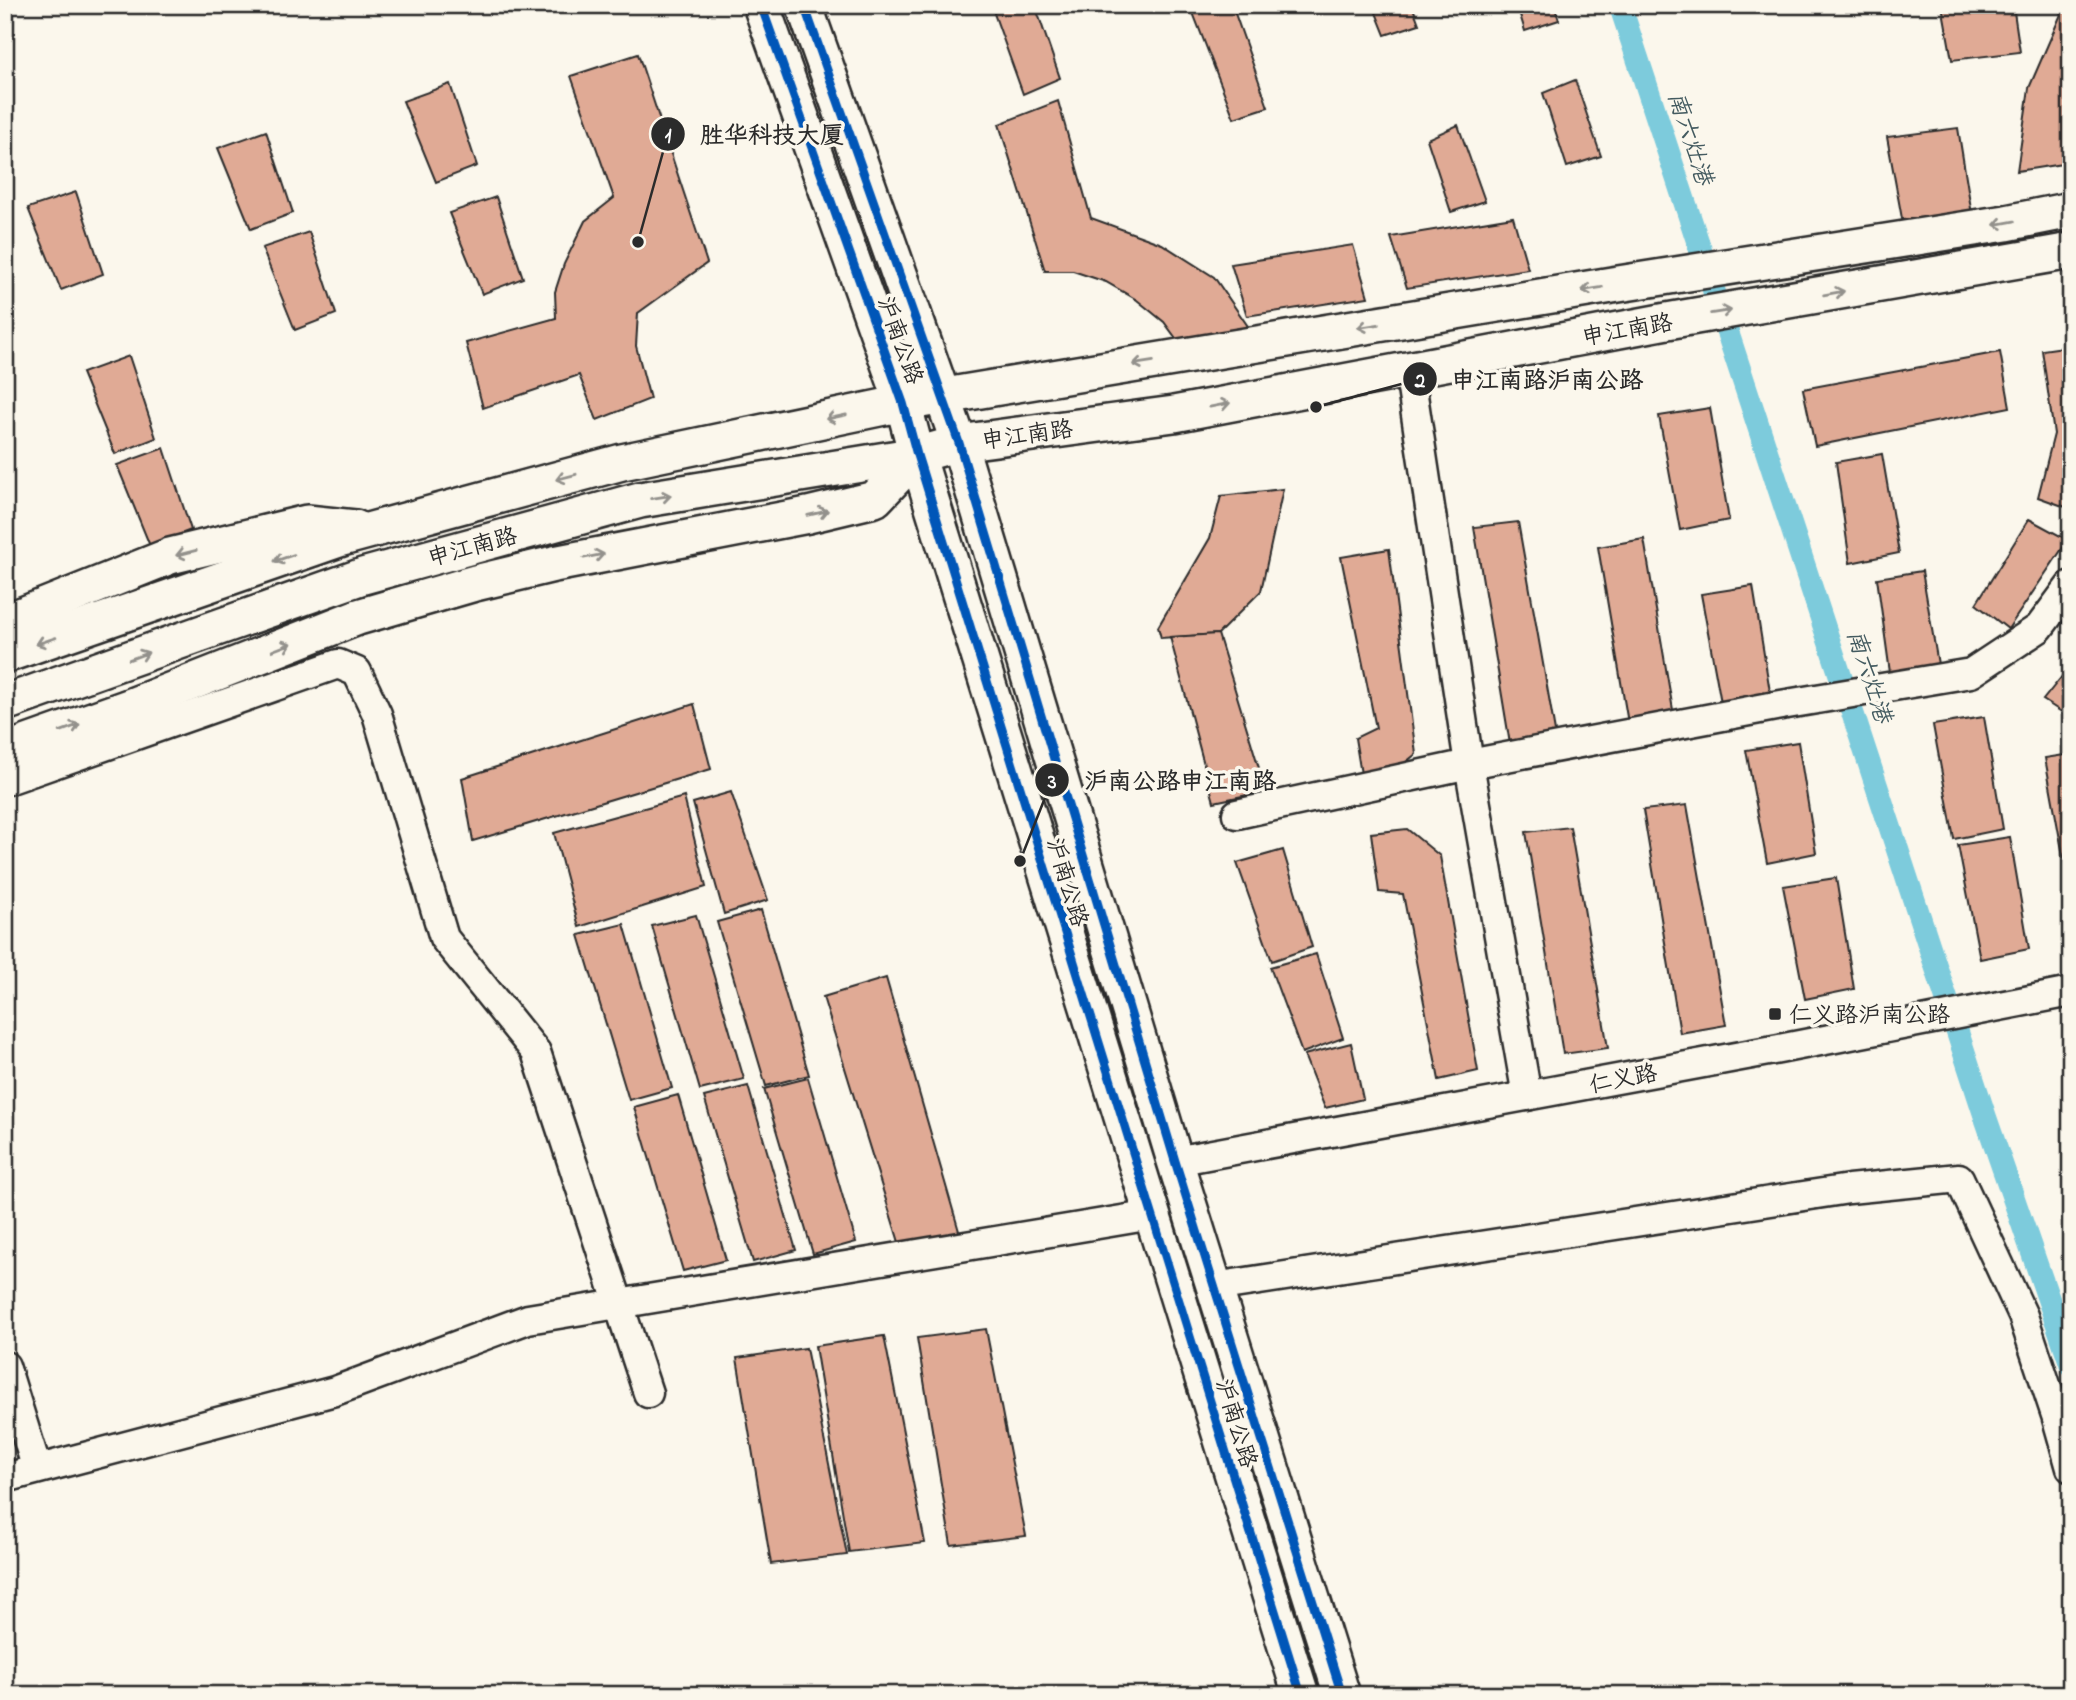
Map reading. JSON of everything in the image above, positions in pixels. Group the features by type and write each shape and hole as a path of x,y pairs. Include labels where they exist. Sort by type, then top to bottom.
{"main road":[{"name":"沪南公路","path":"761,5 903,403 1301,1695"},
{"name":"沪南公路","path":"804,5 959,443 1175,1161 1342,1695"},
{"name":"申江南路","path":"5,655 342,538 622,461 903,403 2006,223 2071,210"},
{"name":"申江南路","path":"5,703 363,576 640,500 917,454 959,443 1174,414 1674,320 2071,251"},
{"path":"5,751 126,708 358,617 475,583 554,564 808,515 875,499 917,454"},
{"path":"5,622 170,556 307,523 373,530"},
{"path":"363,576 442,577 554,564"}],"street":[{"path":"1409,369 1469,764 1527,1096"},
{"path":"1237,814 1469,764 1809,700 1971,673 2039,628 2071,585"},
{"path":"5,781 338,664 357,673 377,714 444,938 536,1052 648,1394"},
{"name":"仁义路","path":"1175,1161 2071,992"},
{"path":"1214,1287 1849,1189 1959,1178 2023,1316 2071,1468"},
{"path":"5,1478 335,1391 528,1319 1152,1215"},
{"path":"5,1366 37,1469"}],"building":[{"path":"991,5 1035,5 1060,78 1023,94"},
{"path":"1190,5 1232,5 1268,107 1234,118"},
{"path":"1373,5 1412,5 1419,24 1385,35"},
{"path":"1517,5 1554,5 1559,20 1525,31"},
{"path":"1942,5 2013,5 2020,52 1952,60"},
{"path":"2065,5 2071,5 2071,149 2068,163 2017,171 2029,88"},
{"path":"638,54 707,263 638,313 636,346 650,399 597,420 579,375 483,408 466,343 556,318 555,292 564,264 585,221 614,198 571,76"},
{"path":"1575,80 1601,156 1567,167 1543,93"},
{"path":"450,84 477,166 436,182 403,101"},
{"path":"1058,101 1091,218 1162,244 1214,277 1254,335 1181,345 1164,322 1137,300 1106,282 1073,271 1045,271 999,124"},
{"path":"1458,125 1485,201 1451,212 1427,139"},
{"path":"1958,128 1974,227 1905,235 1887,137"},
{"path":"266,131 293,213 251,229 218,148"},
{"path":"76,192 103,274 61,290 28,208"},
{"path":"496,197 523,278 482,294 449,213"},
{"path":"1513,217 1528,269 1407,288 1391,237"},
{"path":"309,232 336,314 295,330 262,248"},
{"path":"1353,245 1368,297 1247,316 1231,264"},
{"path":"2071,346 2071,509 2038,497 2054,434 2042,350"},
{"path":"2000,352 2010,407 1815,446 1803,389"},
{"path":"129,356 156,438 115,454 82,373"},
{"path":"1710,408 1729,520 1680,530 1659,416"},
{"path":"164,448 191,530 150,546 117,465"},
{"path":"1882,454 1899,553 1850,563 1836,462"},
{"path":"1283,489 1261,591 1218,634 1161,638 1158,627 1210,538 1221,496"},
{"path":"2029,519 2068,540 2008,629 1976,604"},
{"path":"1518,522 1557,743 1511,750 1474,527"},
{"path":"1644,539 1674,716 1628,723 1598,547"},
{"path":"1389,549 1416,754 1388,776 1363,786 1355,738 1376,728 1341,557"},
{"path":"1922,571 1939,670 1891,680 1877,578"},
{"path":"1753,586 1771,698 1722,708 1701,594"},
{"path":"1218,634 1266,791 1214,802 1170,637"},
{"path":"2071,665 2071,718 2043,700"},
{"path":"694,704 711,769 473,841 462,778"},
{"path":"1984,717 2003,829 1954,839 1933,725"},
{"path":"1798,742 1816,853 1767,863 1746,750"},
{"path":"2071,754 2071,899 2045,758"},
{"path":"731,792 768,900 724,914 693,803"},
{"path":"684,797 706,887 579,927 554,833"},
{"path":"1687,805 1726,1025 1680,1033 1643,810"},
{"path":"1570,827 1608,1048 1563,1054 1526,832"},
{"path":"1407,829 1440,856 1478,1071 1439,1080 1403,894 1379,892 1371,833"},
{"path":"2010,837 2029,949 1980,959 1958,845"},
{"path":"1283,850 1312,947 1272,961 1237,863"},
{"path":"1836,878 1854,989 1805,999 1783,886"},
{"path":"761,910 809,1075 766,1086 717,922"},
{"path":"696,915 744,1079 700,1090 652,926"},
{"path":"624,924 672,1088 629,1100 579,935"},
{"path":"1316,954 1343,1038 1302,1053 1270,967"},
{"path":"886,978 961,1238 903,1255 823,997"},
{"path":"1351,1043 1363,1099 1325,1108 1304,1055"},
{"path":"808,1078 856,1242 813,1254 764,1089"},
{"path":"748,1086 796,1250 753,1262 704,1097"},
{"path":"678,1095 726,1260 683,1271 634,1107"},
{"path":"986,1329 1026,1536 951,1545 917,1338"},
{"path":"884,1336 925,1543 849,1552 815,1346"},
{"path":"806,1348 847,1555 771,1564 737,1358"}],"waterway":[{"name":"南六灶港","path":"1620,5 1985,1116 2071,1364"}],"cycle path":[{"path":"761,5 903,403 1301,1695"},
{"path":"804,5 959,443 1175,1161 1342,1695"}],"place":[{"name":"胜华科技大厦","path":"638,242"},
{"name":"申江南路沪南公路","path":"1316,407"},
{"name":"沪南公路申江南路","path":"1020,861"},
{"name":"仁义路沪南公路","path":"1775,1014"}]}
